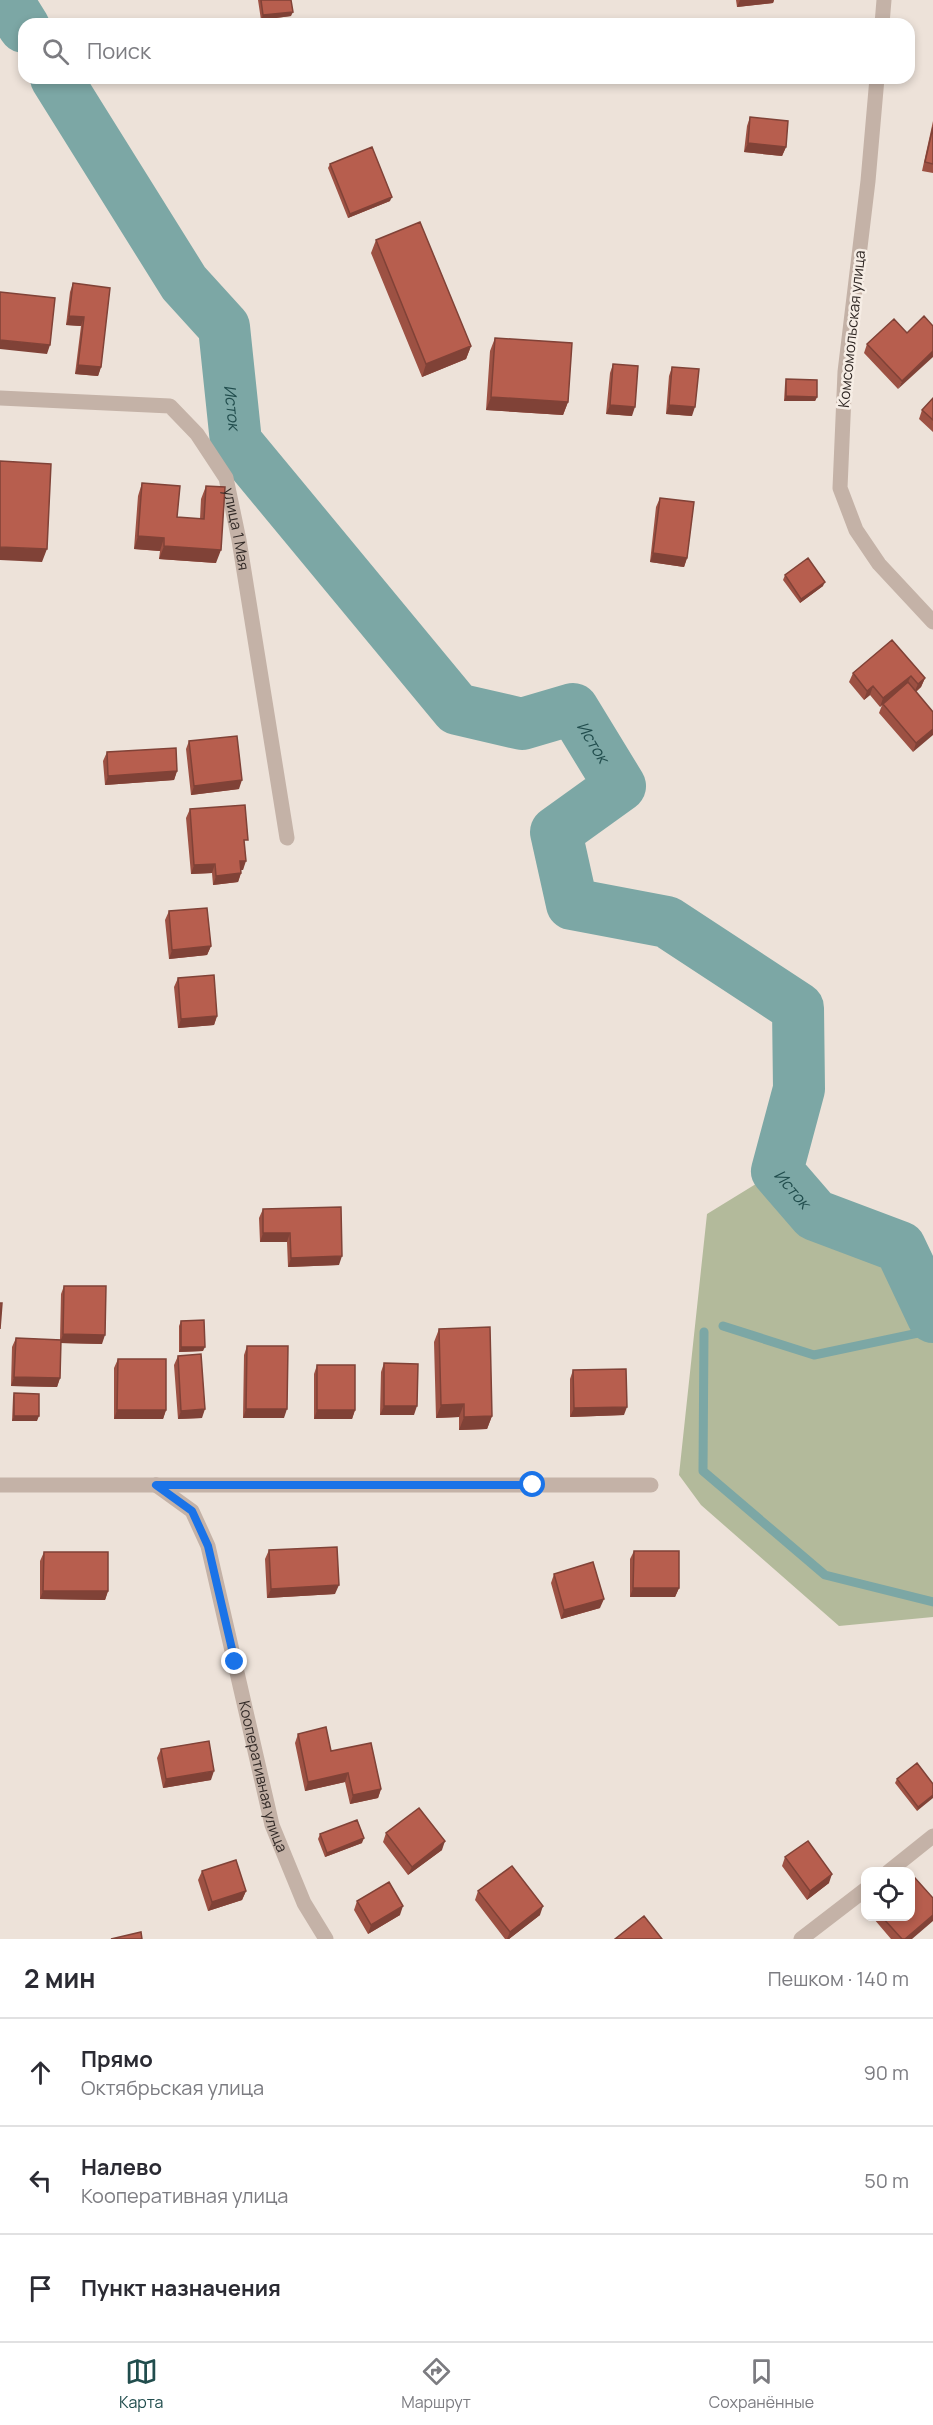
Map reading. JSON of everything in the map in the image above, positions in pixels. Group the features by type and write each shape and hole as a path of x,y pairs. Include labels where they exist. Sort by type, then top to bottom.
{"street":[{"path":"882,18 884,0"},
{"name":"Комсомольская улица","path":"876,84 868,181 845,372 840,488 856,530 879,564 933,622"},
{"name":"улица 1 Мая","path":"0,398 170,406 197,434 226,478 241,551 287,838"},
{"path":"0,1485 651,1485"},
{"name":"Кооперативная улица","path":"156,1485 192,1511 208,1546 272,1825 304,1902 326,1939"},
{"path":"894,1867 933,1836"},
{"path":"801,1939 861,1893"}],"green space":[{"path":"777,1171 815,1215 900,1247 933,1317 933,1617 839,1626 701,1505 679,1475 707,1214"}],"building":[{"path":"261,0 291,0 293,12 263,15"},
{"path":"750,117 788,121 786,147 748,143"},
{"path":"933,127 933,164 925,162"},
{"path":"372,147 392,197 350,214 330,164"},
{"path":"420,222 471,346 426,364 376,240"},
{"path":"73,283 110,288 101,367 78,365 84,317 69,316"},
{"path":"0,292 55,298 50,345 0,340"},
{"path":"924,316 933,326 933,351 902,381 867,344 894,319 907,333"},
{"path":"495,338 572,343 568,402 491,397"},
{"path":"613,364 638,366 635,407 610,405"},
{"path":"672,367 699,369 695,407 669,405"},
{"path":"786,379 817,380 817,397 786,396"},
{"path":"933,398 933,420 922,410"},
{"path":"0,461 51,464 47,549 0,547"},
{"path":"142,483 180,486 177,517 204,519 206,486 225,487 221,550 164,546 164,538 138,536"},
{"path":"660,498 694,502 687,558 653,553"},
{"path":"808,558 825,582 801,599 785,575"},
{"path":"892,640 925,678 918,684 911,676 883,698 873,686 867,691 853,673"},
{"path":"908,682 933,712 933,729 916,743 883,704"},
{"path":"237,736 242,780 194,786 189,741"},
{"path":"176,748 177,771 108,776 107,752"},
{"path":"245,805 248,840 244,840 246,861 240,861 241,873 216,876 215,864 194,865 190,809"},
{"path":"207,908 211,946 172,950 169,911"},
{"path":"214,975 217,1016 181,1019 178,978"},
{"path":"341,1207 342,1256 291,1258 290,1233 263,1233 263,1209"},
{"path":"64,1286 106,1286 105,1335 63,1334"},
{"path":"0,1303 2,1303 0,1329"},
{"path":"204,1320 205,1347 181,1347 181,1321"},
{"path":"490,1327 492,1416 464,1417 464,1404 441,1405 439,1329"},
{"path":"16,1338 61,1340 60,1378 14,1377"},
{"path":"247,1346 288,1346 287,1409 246,1409"},
{"path":"201,1354 205,1409 181,1411 178,1356"},
{"path":"118,1359 166,1359 166,1410 117,1410"},
{"path":"384,1363 418,1364 417,1406 384,1406"},
{"path":"317,1365 355,1365 355,1410 317,1410"},
{"path":"626,1369 627,1407 574,1408 573,1370"},
{"path":"14,1393 39,1394 39,1416 14,1416"},
{"path":"337,1547 339,1585 271,1589 269,1550"},
{"path":"634,1551 679,1551 679,1588 633,1588"},
{"path":"44,1552 108,1552 108,1591 43,1591"},
{"path":"593,1562 604,1599 564,1610 554,1574"},
{"path":"326,1727 331,1751 371,1743 381,1789 353,1795 348,1773 308,1782 298,1734"},
{"path":"209,1741 214,1771 166,1779 161,1749"},
{"path":"917,1763 933,1784 933,1795 918,1807 897,1779"},
{"path":"419,1808 445,1841 412,1867 386,1833"},
{"path":"357,1820 364,1838 327,1853 320,1834"},
{"path":"808,1841 832,1874 810,1891 785,1857"},
{"path":"236,1860 246,1891 212,1902 202,1871"},
{"path":"512,1866 543,1906 510,1932 478,1891"},
{"path":"915,1878 933,1898 933,1915 905,1939 902,1939 886,1921 915,1921"},
{"path":"389,1882 403,1906 371,1925 357,1901"},
{"path":"644,1916 662,1939 615,1939"},
{"path":"141,1932 142,1939 111,1939"}],"waterway":[{"name":"Исток","path":"7,0 18,18"},
{"name":"Исток","path":"60,84 184,283 224,327 236,442 457,709 522,724 573,709 620,786 556,832 572,904 667,922 798,1008 799,1089 777,1171 815,1215 900,1247 933,1317"},
{"path":"723,1326 814,1355 933,1330"},
{"path":"704,1332 703,1471 825,1575 933,1602"}],"route":[{"path":"235,1662 208,1546 192,1511 156,1485 533,1485"}]}
